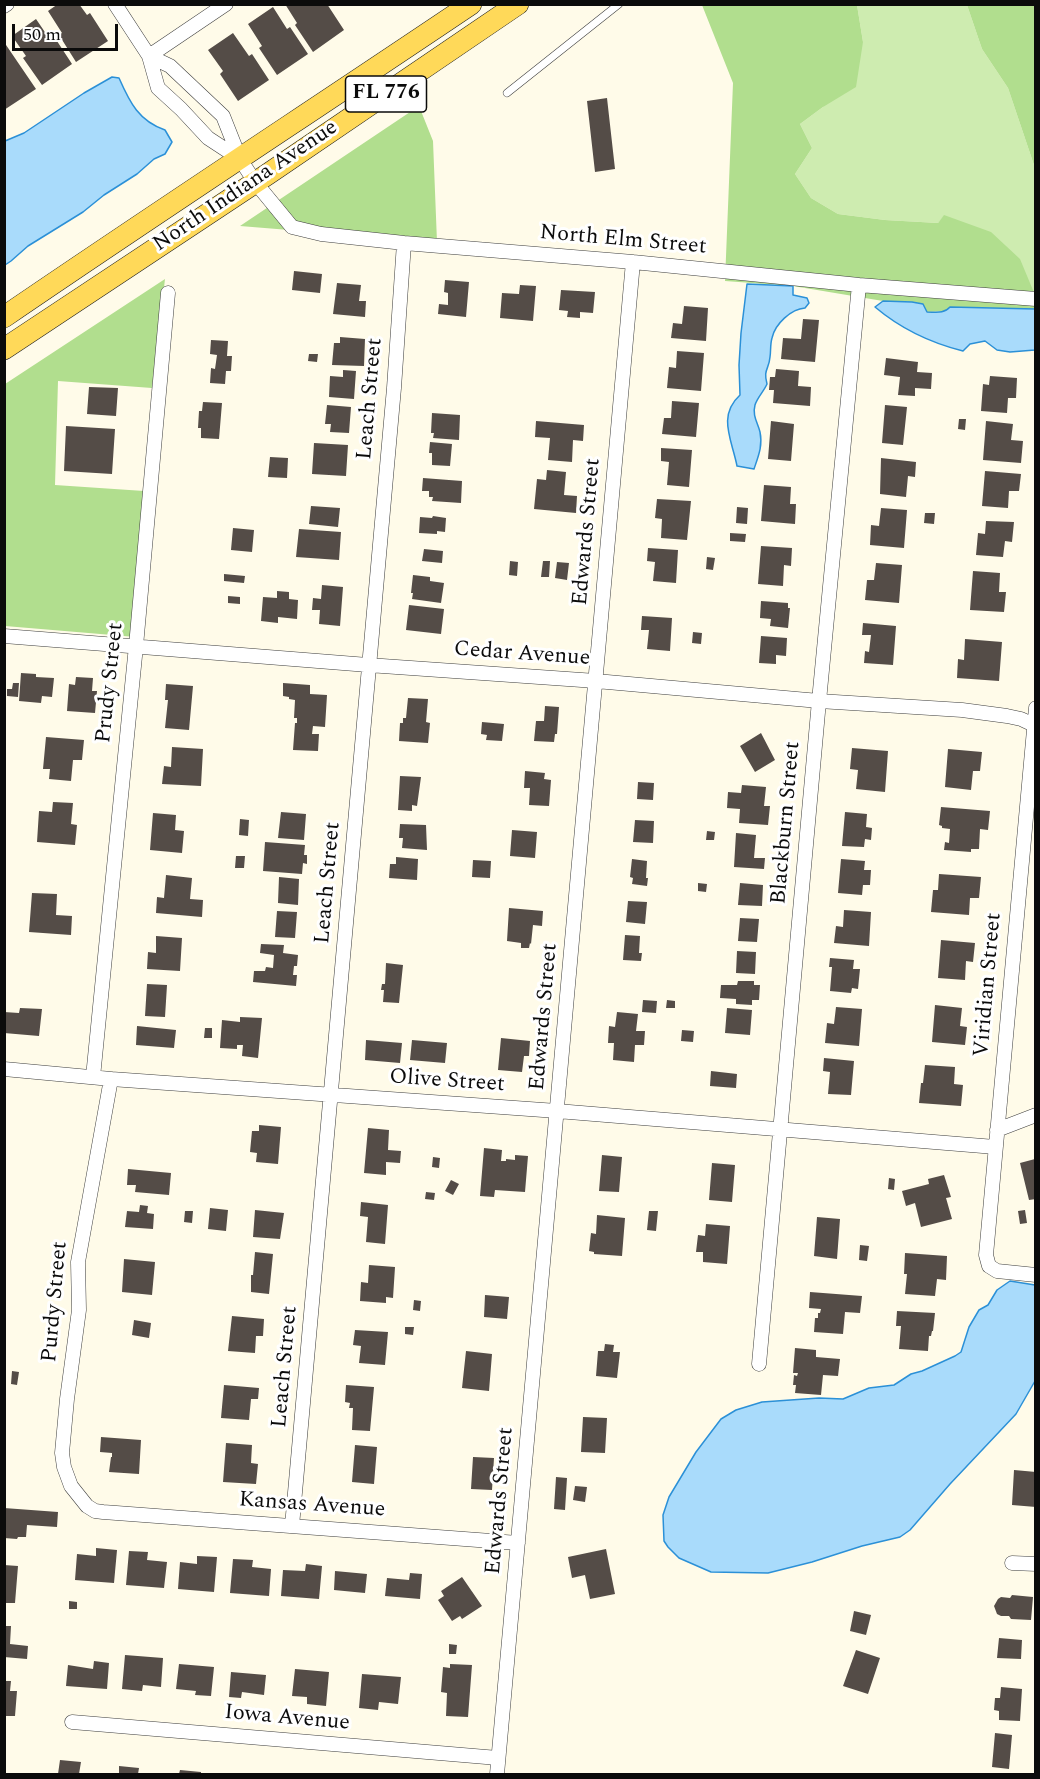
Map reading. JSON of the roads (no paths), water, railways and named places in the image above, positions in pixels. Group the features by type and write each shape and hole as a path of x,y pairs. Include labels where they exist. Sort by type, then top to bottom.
{"main road":[{"name":"North Indiana Avenue","path":"4,317 142,222 471,4"},
{"name":"North Indiana Avenue","path":"4,349 232,196 255,183 518,4"}],"street":[{"path":"115,4 149,56 158,88 208,138 240,159"},
{"path":"149,56 226,4"},
{"path":"149,56 170,66 223,116 240,159"},
{"path":"181,109 197,91"},
{"name":"North Elm Street","path":"240,159 255,183 292,227 321,234 859,285 1035,299"},
{"name":"Leach Street","path":"292,1526 394,388 404,243"},
{"name":"Edwards Street","path":"497,1774 633,262"},
{"name":"Blackburn Street","path":"759,1364 859,285"},
{"name":"Prudy Street","path":"93,1077 168,293"},
{"name":"Cedar Avenue","path":"4,636 962,710 1021,719 1035,726"},
{"name":"Viridian Street","path":"1035,708 986,1256 989,1266 997,1270 1035,1275"},
{"name":"Olive Street","path":"4,1070 557,1111 995,1147"},
{"name":"Purdy Street","path":"103,1512 87,1506 71,1486 62,1453 79,1311 78,1262 111,1079"},
{"path":"997,1130 1035,1115"},
{"name":"Kansas Avenue","path":"103,1512 518,1543"},
{"path":"1012,1563 1035,1564"},
{"name":"Iowa Avenue","path":"72,1722 498,1758"}],"lane":[{"path":"507,93 620,4"}],"water":[{"path":"112,77 119,78 136,110 148,122 165,130 172,142 165,154 154,159 137,174 104,195 83,212 28,246 5,265 5,141 24,133"},
{"path":"747,284 793,286 793,295 807,298 809,303 805,308 794,311 784,318 774,333 766,372 767,384 754,409 761,442 754,469 737,466 728,429 729,411 740,395 741,333"},
{"path":"883,301 923,304 927,312 942,312 950,307 1035,309 1035,350 1010,352 997,350 985,341 970,344 963,351 951,348 895,322 875,307"},
{"path":"1010,1281 1035,1285 1035,1381 1016,1414 910,1530 900,1537 768,1573 711,1572 679,1558 668,1547 664,1541 663,1515 669,1497 696,1452 721,1419 736,1410 762,1402 819,1398 843,1399 869,1388 894,1385 911,1374 955,1356 961,1352 969,1327 979,1310 988,1305 997,1290"}]}
